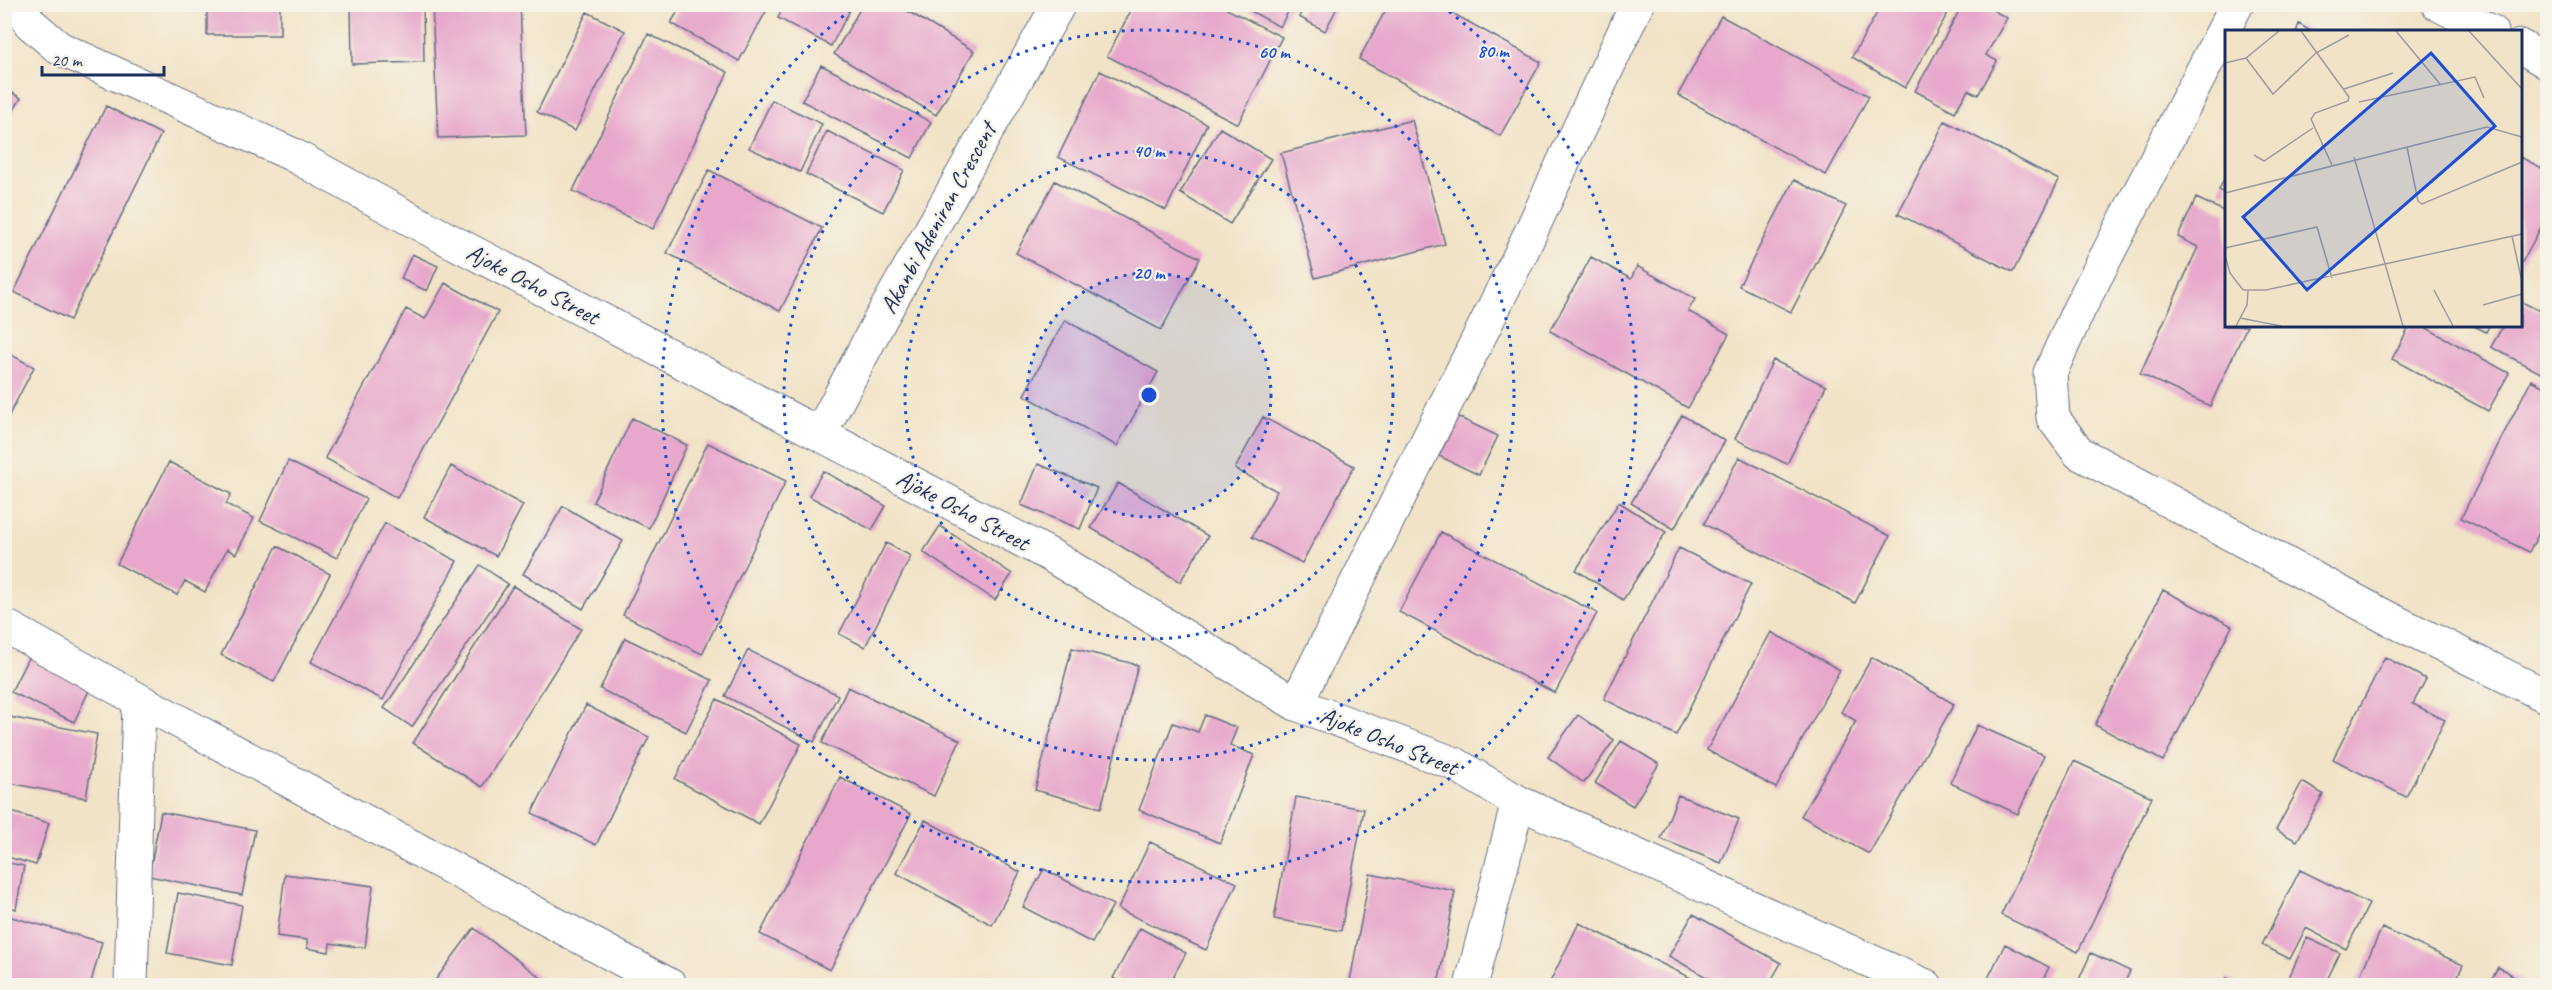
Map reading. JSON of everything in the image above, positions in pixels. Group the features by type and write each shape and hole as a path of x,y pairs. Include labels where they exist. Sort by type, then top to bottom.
{"street":[{"name":"Ajoke Osho Street","path":"19,4 30,23 59,48 291,154 1050,555 1296,704 1455,764 1518,801 1926,986"},
{"name":"Akanbi Adeniran Crescent","path":"820,434 880,320 1059,4"},
{"path":"1296,704 1521,252 1637,4"},
{"path":"2237,4 2079,309 2049,374 2053,418 2079,453 2375,611 2547,697"},
{"path":"2438,4 2488,30"},
{"path":"2522,47 2547,63"},
{"path":"4,625 671,986"},
{"path":"131,986 139,700"},
{"path":"1471,986 1518,801"}],"building":[{"path":"207,4 280,4 280,35 207,35"},
{"path":"351,4 423,4 424,62 352,64"},
{"path":"432,4 520,4 526,135 438,138"},
{"path":"682,4 770,4 739,61 671,23"},
{"path":"785,4 853,4 831,46 778,18"},
{"path":"863,4 896,4 974,51 936,115 834,54"},
{"path":"1238,4 1292,4 1280,27"},
{"path":"1305,4 1339,4 1325,31 1299,17"},
{"path":"1389,4 1436,4 1541,62 1500,136 1359,59"},
{"path":"1882,4 1953,4 1905,88 1852,57"},
{"path":"1963,4 1982,4 2007,18 1986,55 1997,61 1978,95 1968,90 1955,112 1915,91"},
{"path":"1134,5 1219,5 1282,37 1238,124 1107,56"},
{"path":"587,12 625,31 575,131 537,112"},
{"path":"1721,16 1869,96 1826,175 1678,95"},
{"path":"2299,24 2309,30 2297,30"},
{"path":"648,34 728,72 653,229 573,191"},
{"path":"821,65 931,122 912,158 802,101"},
{"path":"1100,71 1207,124 1166,210 1058,157"},
{"path":"4,88 21,98 4,127"},
{"path":"772,100 822,124 800,172 749,148"},
{"path":"106,106 161,134 70,320 14,292"},
{"path":"1412,120 1445,244 1315,278 1281,153"},
{"path":"1945,121 2059,180 2013,272 1898,214"},
{"path":"1220,128 1271,159 1230,224 1180,193"},
{"path":"827,131 904,170 883,212 806,174"},
{"path":"2522,158 2548,171 2548,214 2522,262"},
{"path":"709,170 822,228 780,311 667,253"},
{"path":"2225,177 2225,193 2219,190"},
{"path":"1794,180 1846,206 1791,312 1739,286"},
{"path":"1055,181 1200,258 1161,330 1016,253"},
{"path":"2196,198 2225,212 2225,327 2247,327 2210,406 2140,374 2198,247 2178,237"},
{"path":"412,254 438,266 427,291 401,279"},
{"path":"1591,257 1631,279 1637,266 1695,299 1688,311 1729,334 1688,408 1550,331"},
{"path":"445,283 498,312 397,498 325,458 406,309 425,319"},
{"path":"2522,302 2548,315 2548,377 2491,347 2502,327 2522,327"},
{"path":"1065,320 1158,372 1117,446 1024,395"},
{"path":"2409,327 2425,327 2509,373 2488,411 2392,359"},
{"path":"2476,327 2488,327 2486,332"},
{"path":"4,351 34,367 4,425"},
{"path":"1773,360 1826,386 1787,464 1735,439"},
{"path":"2531,380 2548,389 2548,516 2529,552 2461,518"},
{"path":"1682,415 1725,441 1674,529 1631,503"},
{"path":"1263,417 1354,466 1302,563 1252,537 1277,491 1235,469"},
{"path":"1458,417 1498,436 1479,475 1439,456"},
{"path":"632,418 687,445 649,528 593,502"},
{"path":"708,443 786,481 702,654 623,615"},
{"path":"1739,457 1890,536 1855,603 1704,524"},
{"path":"288,461 366,499 337,558 260,521"},
{"path":"169,462 231,494 226,504 254,518 236,554 227,549 205,592 185,581 177,595 117,564"},
{"path":"1038,464 1097,488 1080,529 1021,505"},
{"path":"451,466 523,505 496,556 424,517"},
{"path":"823,471 886,506 872,530 809,496"},
{"path":"1118,483 1208,536 1180,582 1091,528"},
{"path":"1619,502 1666,532 1623,600 1576,570"},
{"path":"563,506 623,541 583,609 523,574"},
{"path":"385,523 457,561 383,700 311,662"},
{"path":"940,526 1012,574 995,600 923,552"},
{"path":"1441,532 1597,613 1555,693 1399,612"},
{"path":"886,543 911,556 865,647 839,634"},
{"path":"277,546 330,574 274,682 221,655"},
{"path":"1679,548 1751,584 1676,735 1604,699"},
{"path":"480,565 508,584 412,727 384,708"},
{"path":"513,586 581,629 482,787 413,743"},
{"path":"2163,590 2232,626 2163,761 2095,725"},
{"path":"1771,632 1840,670 1776,788 1707,750"},
{"path":"625,638 712,680 686,732 600,689"},
{"path":"33,648 95,678 74,722 11,692"},
{"path":"1072,648 1138,665 1101,808 1035,790"},
{"path":"748,650 838,695 814,742 725,696"},
{"path":"1872,657 1954,704 1869,854 1801,816 1856,721 1841,712"},
{"path":"2385,657 2426,679 2413,704 2445,720 2406,797 2333,759"},
{"path":"848,687 960,740 934,796 822,743"},
{"path":"717,699 801,744 759,824 675,779"},
{"path":"586,705 649,737 596,845 532,813"},
{"path":"1205,715 1237,728 1230,745 1254,755 1220,843 1139,810 1173,723 1198,732"},
{"path":"1578,715 1614,740 1584,783 1548,757"},
{"path":"4,716 97,734 86,798 4,782"},
{"path":"1977,725 2044,755 2018,814 1950,783"},
{"path":"1621,741 1659,764 1633,806 1595,783"},
{"path":"2074,761 2152,797 2078,952 2001,915"},
{"path":"840,777 911,814 830,970 760,934"},
{"path":"2302,782 2323,794 2297,841 2276,830"},
{"path":"1678,795 1739,819 1721,863 1661,839"},
{"path":"1296,797 1364,809 1341,931 1274,919"},
{"path":"4,810 49,823 36,865 4,856"},
{"path":"161,812 255,830 242,895 149,876"},
{"path":"925,820 1020,872 992,925 896,873"},
{"path":"1150,842 1237,883 1206,950 1118,909"},
{"path":"4,862 24,866 16,909 4,906"},
{"path":"1044,869 1113,905 1092,943 1023,907"},
{"path":"2300,870 2369,904 2346,949 2306,928 2290,959 2262,945"},
{"path":"285,874 373,886 365,948 330,943 329,952 307,948 307,940 277,936"},
{"path":"1370,874 1455,891 1438,986 1349,986"},
{"path":"178,893 242,905 232,965 167,953"},
{"path":"1693,914 1781,963 1768,986 1722,986 1669,956"},
{"path":"4,915 102,942 90,986 4,986"},
{"path":"1579,923 1707,986 1557,986 1550,982"},
{"path":"474,928 552,986 431,986"},
{"path":"1140,928 1186,953 1168,986 1127,986 1113,978"},
{"path":"2382,928 2463,965 2453,986 2355,986"},
{"path":"2307,938 2340,953 2324,986 2285,986"},
{"path":"2005,944 2049,967 2040,986 1985,984"},
{"path":"2091,953 2130,971 2123,986 2076,986"},
{"path":"2498,967 2532,986 2488,986"},
{"path":"2227,978 2243,986 2223,986"}]}
